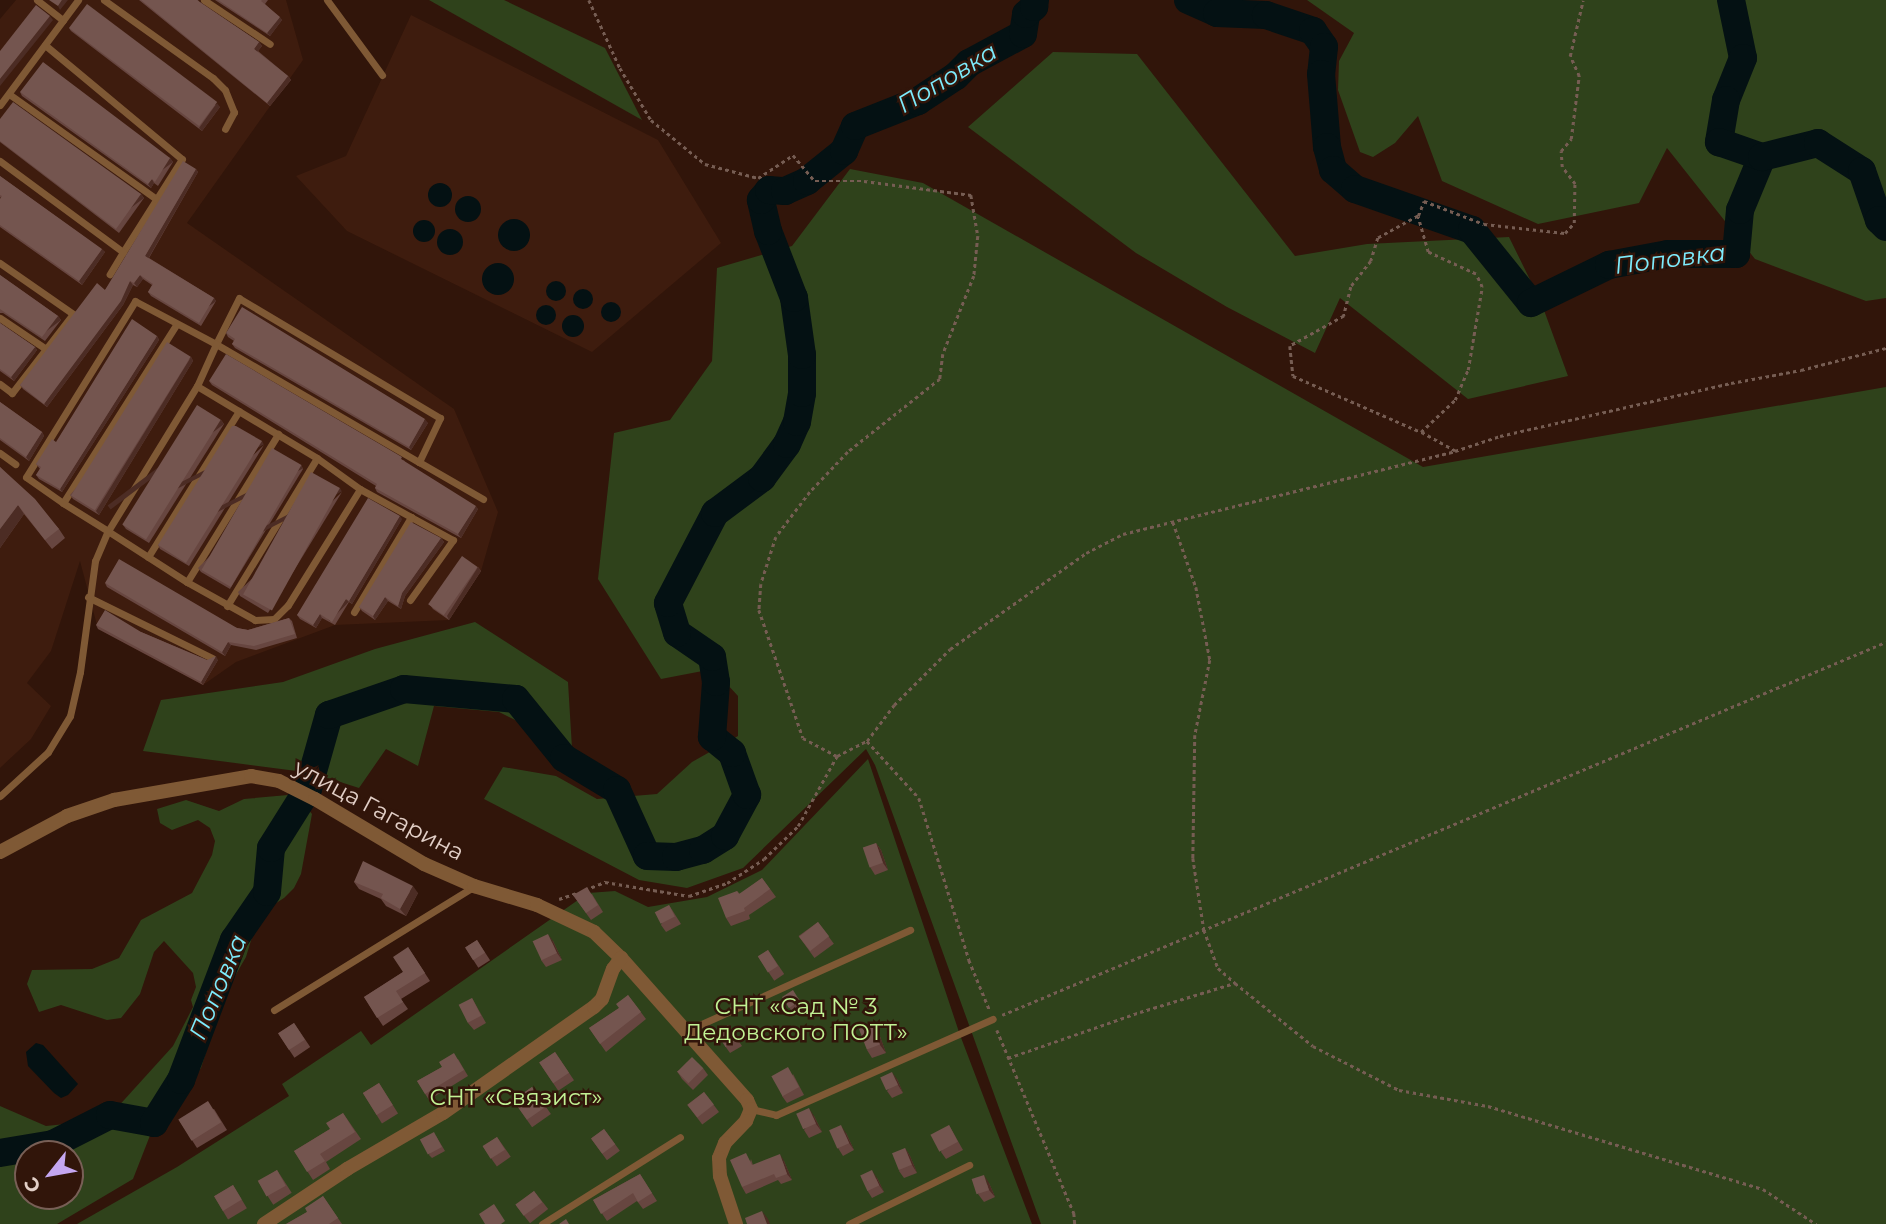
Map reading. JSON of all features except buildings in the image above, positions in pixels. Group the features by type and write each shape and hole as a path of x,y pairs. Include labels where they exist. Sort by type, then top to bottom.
{"street":[{"name":"улица Гагарина","path":"0,852 67,816 114,800 251,776 279,781 315,799 424,864 474,886 537,905 594,932 621,958 747,1100 751,1109"},
{"path":"264,1224 347,1168 443,1113 594,1007 601,999 613,969 621,958"},
{"path":"736,1224 720,1176 719,1158 725,1143 746,1121 751,1109"}],"lane":[{"path":"37,0 63,20"},
{"path":"0,105 78,0"},
{"path":"104,0 213,78 225,90 234,112 225,129"},
{"path":"204,0 270,44"},
{"path":"327,0 382,75"},
{"path":"45,45 182,159 155,198 110,274"},
{"path":"9,94 155,198"},
{"path":"0,160 123,252"},
{"path":"0,263 73,314 12,393 0,384"},
{"path":"0,796 48,752 70,716 80,672 88,597 95,561 108,531 197,386 239,298 440,418 419,462"},
{"path":"360,489 288,605 274,618 255,620 187,582 26,477 135,301 216,344 483,499"},
{"path":"0,318 46,349"},
{"path":"63,503 176,325"},
{"path":"197,386 317,458 360,489 453,540 410,600"},
{"path":"148,557 239,411"},
{"path":"187,582 278,434"},
{"path":"0,453 15,464"},
{"path":"227,606 317,458"},
{"path":"354,612 411,517"},
{"path":"88,597 212,658"},
{"path":"274,1010 474,886"},
{"path":"686,1032 910,930"},
{"path":"751,1109 776,1115 993,1019"},
{"path":"542,1224 680,1137"},
{"path":"849,1224 968,1165"}],"path":[{"path":"589,0 620,68 651,120 705,164 758,178 793,155 815,181 864,181 971,195 978,236 974,276 943,354 940,379 848,452 810,492 776,537 761,584 759,610 803,738 837,756"},
{"path":"1421,432 1455,400 1468,370 1482,287 1476,274 1428,252 1418,216 1424,201 1484,224 1565,233 1574,223 1575,184 1562,167 1561,151 1572,139 1578,76 1570,56 1583,0"},
{"path":"1418,216 1378,238 1371,261 1351,287 1344,316 1290,346 1293,376 1421,432 1455,451"},
{"path":"537,905 605,882 688,895 727,883 764,859 798,826 837,756 867,741 894,705 950,649 1086,552 1123,534 1455,451 1500,436 1731,383 1801,370 1886,348"},
{"path":"1173,522 1196,587 1210,660 1195,735 1193,858 1204,930 1218,968 1313,1046 1399,1090 1488,1106 1763,1189 1816,1224"},
{"path":"993,1019 1886,642"},
{"path":"867,741 919,798 969,960 1074,1213 1075,1224"},
{"path":"1008,1058 1140,1012 1235,983"}],"shaded area":[{"path":"16,0 286,0 303,60 187,223 454,409 498,512 481,571 449,620 335,625 236,662 203,685 98,629 80,561 51,651 27,683 51,706 31,739 0,768 0,19"},
{"path":"411,15 658,140 721,243 592,352 347,231 296,176 346,156"},
{"path":"440,183 449,186 452,195 449,204 440,207 431,204 428,195 431,186"},
{"path":"468,196 477,200 481,209 477,218 468,222 459,218 455,209 459,200"},
{"path":"514,219 525,224 530,235 525,246 514,251 503,246 498,235 503,224"},
{"path":"424,220 432,223 435,231 432,239 424,242 416,239 413,231 416,223"},
{"path":"450,229 459,233 463,242 459,251 450,255 441,251 437,242 441,233"},
{"path":"498,263 510,267 514,279 510,291 498,295 486,291 482,279 486,267"},
{"path":"556,281 563,284 566,291 563,298 556,301 549,298 546,291 549,284"},
{"path":"579,289 587,289 593,299 587,309 579,309 573,303 573,295"},
{"path":"607,302 615,302 621,312 615,322 607,322 601,316 601,308"},
{"path":"546,305 553,308 556,315 553,322 546,325 539,322 536,315 539,308"},
{"path":"573,315 581,318 584,326 581,334 573,337 565,334 562,326 565,318"},
{"path":"36,1043 43,1045 78,1084 68,1095 61,1098 54,1093 28,1066 26,1052"}],"green space":[{"path":"429,0 504,0 605,48 642,120"},
{"path":"1307,0 1886,0 1886,298 1866,301 1755,259 1667,148 1639,203 1538,224 1442,181 1418,116 1395,143 1373,157 1360,152 1338,90 1339,61 1354,33"},
{"path":"1053,52 1137,54 1295,256 1367,244 1509,237 1541,302 1568,376 1468,399 1340,298 1315,353 1227,307 1136,253 968,127"},
{"path":"850,169 923,183 1423,467 1886,387 1886,1224 1041,1224 875,765 866,749 743,868 687,888 639,880 484,799 503,767 556,776 597,799 657,794 692,762 738,736 738,696 713,669 661,679 598,579 614,433 670,420 712,361 717,268 792,246"},
{"path":"475,622 568,682 572,748 499,712 434,706 418,766 386,749 359,788 312,773 143,751 161,700 283,682 375,649"},
{"path":"868,759 960,1035 1032,1224 77,1224 177,1167 289,1096 282,1084 361,1031 371,1045 588,893 615,891 648,907 707,897 762,870"},
{"path":"288,795 301,801 312,814 301,874 294,888 284,898 259,914 246,957 224,995 201,1068 151,1133 133,1179 84,1208 84,1140 14,1140 14,1210 81,1210 57,1224 0,1224 0,1106 46,1126 75,1123 115,1110 173,1046 193,1007 191,1000 196,987 193,973 164,941 154,952 140,994 121,1018 107,1020 61,1005 39,1012 27,984 32,970 92,969 119,958 141,920 192,893 212,855 215,841 210,828 198,820 172,830 160,823 157,809 186,800 219,811 244,799"}],"waterway":[{"name":"Поповка","path":"0,1153 53,1144 110,1115 154,1123 181,1080 234,940 267,892 271,848 308,789 329,715 404,689 516,699 564,758 617,790 647,856 676,857 703,850 725,836 747,795 732,753 712,737 716,682 712,657 677,633 668,603 715,513 762,478 787,444 797,422 802,393 802,355 794,298 768,231 761,200 769,190 785,191 807,181 844,151 855,126 918,101 956,76 969,63 1023,34 1026,14 1034,7 1035,0"},
{"name":"Поповка","path":"1188,0 1217,13 1266,15 1313,31 1324,47 1321,74 1327,147 1333,170 1355,189 1472,230 1531,303 1609,265 1668,254 1736,254 1740,210 1762,157"},
{"path":"1731,0 1743,58 1726,100 1719,142 1762,157 1818,143 1862,171 1879,220 1886,227"}],"park label":[{"name":"СНТ «Сад № 3 Дедовского ПОТТ»","path":"796,1019"},
{"name":"СНТ «Связист»","path":"516,1097"}]}
